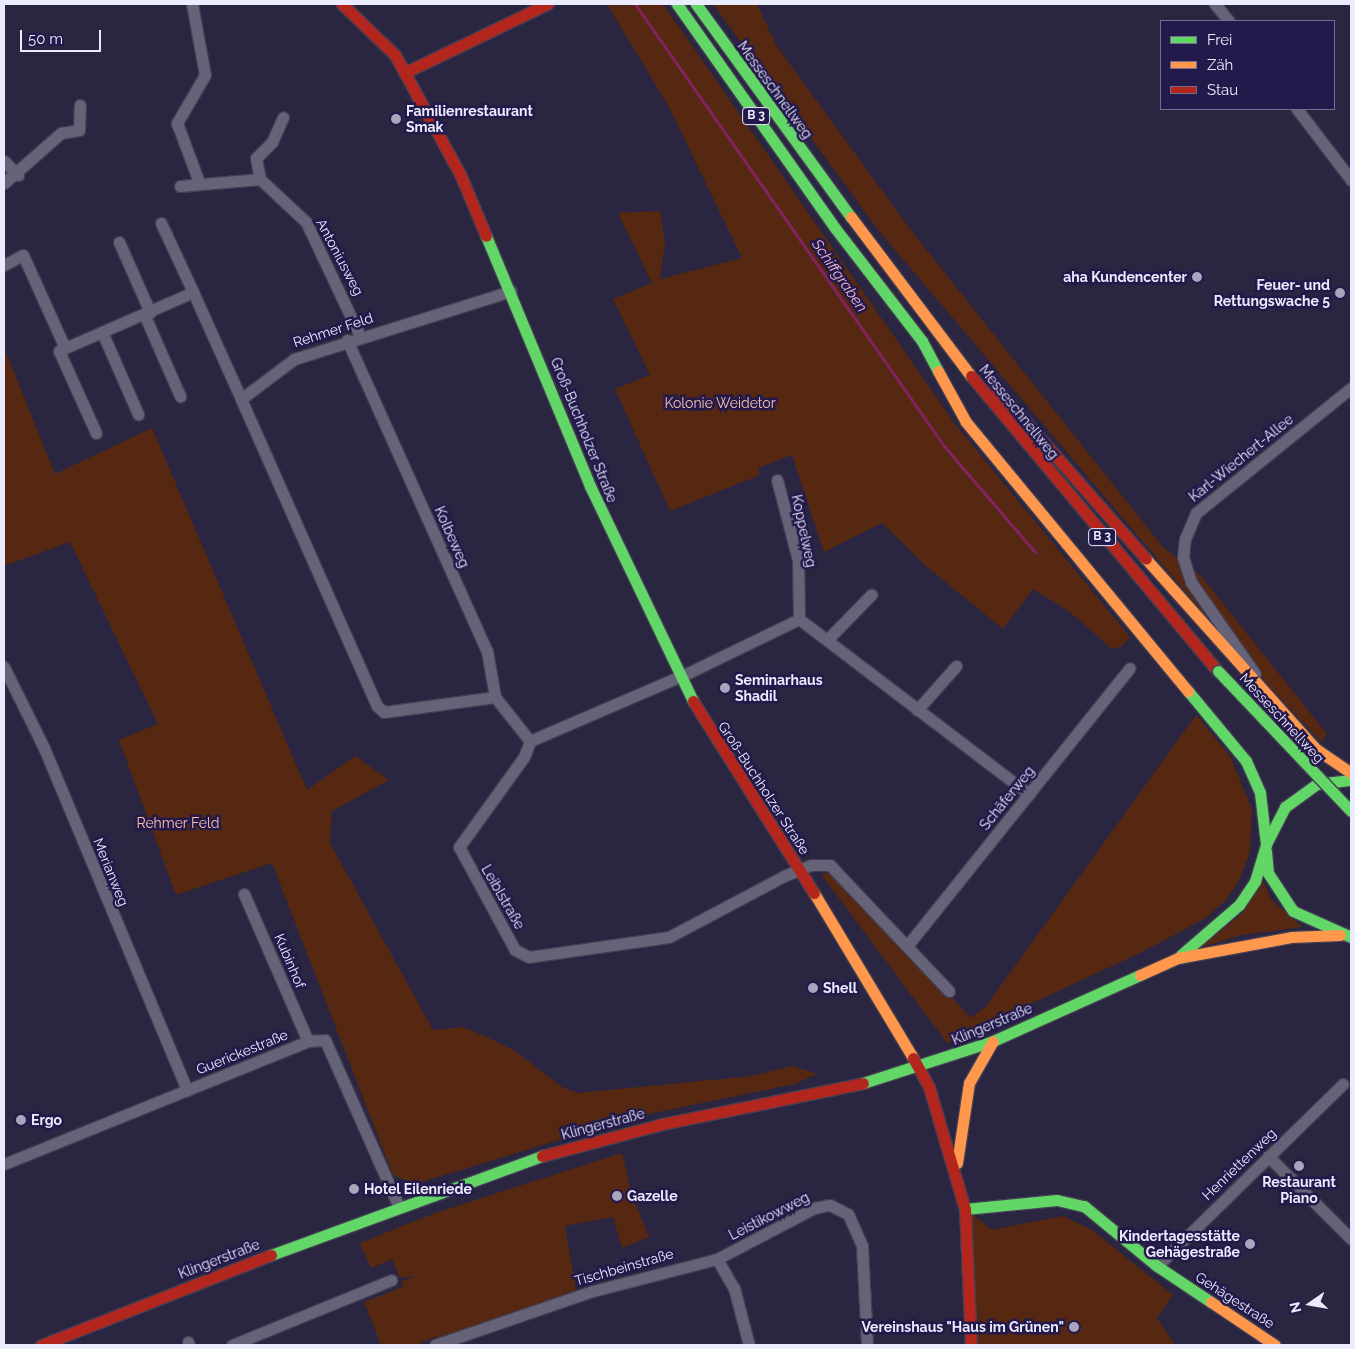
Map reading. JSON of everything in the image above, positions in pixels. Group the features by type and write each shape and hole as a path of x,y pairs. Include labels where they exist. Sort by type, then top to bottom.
{"main road":[{"name":"Groß-Buchholzer Straße","path":"342,4 384,44 406,72 460,174 511,291 590,486 679,677 919,1068 957,1169"},
{"path":"406,72 547,4"},
{"name":"B 3","path":"677,4 835,228 922,341"},
{"name":"Messeschnellweg","path":"696,4 864,238 990,401 1218,671 1351,812"},
{"path":"864,238 1266,696 1316,749 1351,774"},
{"path":"922,341 990,401"},
{"path":"922,341 966,422 1246,761 1260,793 1268,873 1279,895 1312,923 1346,936"},
{"path":"1266,844 1286,807 1303,792 1317,784 1351,780"},
{"name":"Klingerstraße","path":"1178,958 1239,905 1255,881 1266,844"},
{"name":"Klingerstraße","path":"41,1345 398,1204 585,1143 662,1124 857,1088 993,1041 1178,958 1291,937 1346,936"},
{"path":"971,1345 965,1210 957,1169 969,1083 993,1041"},
{"name":"Gehägestraße","path":"965,1210 1036,1200 1071,1202 1094,1212 1157,1266 1275,1345"}],"street":[{"path":"192,4 205,75 177,123 199,182"},
{"path":"1215,4 1228,20"},
{"path":"4,183 18,175 61,133 79,130 80,105"},
{"path":"1298,110 1351,180"},
{"path":"180,186 199,182 260,179 256,158 272,142 283,117"},
{"path":"4,162 18,175"},
{"name":"Antoniusweg","path":"260,179 306,222 360,336"},
{"path":"161,224 377,706 384,712 495,696"},
{"path":"119,242 180,396"},
{"path":"4,265 23,255 65,348"},
{"name":"Rehmer Feld","path":"241,399 294,358 347,340 511,291"},
{"path":"96,433 59,351 192,292"},
{"path":"102,332 138,414"},
{"name":"Kolbeweg","path":"347,340 487,651 495,696 530,741"},
{"name":"Karl-Wiechert-Allee","path":"1266,696 1249,660 1191,582 1183,557 1185,539 1196,513 1351,388"},
{"name":"Koppelweg","path":"777,480 798,560 799,618"},
{"path":"828,639 871,595"},
{"path":"530,741 679,677 799,618 1029,794"},
{"path":"917,710 956,666"},
{"name":"Merianweg","path":"4,667 44,748 187,1090"},
{"name":"Schäferweg","path":"907,946 1130,668"},
{"name":"Leiblstraße","path":"530,741 459,846 522,956 669,937 799,870"},
{"name":"Groß-Buchholzer Straße","path":"799,870 830,865 949,991"},
{"name":"Kubinhof","path":"244,894 308,1041"},
{"name":"Guerickestraße","path":"5,1161 308,1041 325,1040 398,1204"},
{"name":"Henriettenweg","path":"1157,1266 1343,1084"},
{"path":"1268,1156 1351,1240"},
{"name":"Leistikowweg","path":"717,1260 814,1208 840,1207 854,1223 862,1246 867,1345"},
{"path":"717,1260 734,1288 749,1345"},
{"name":"Tischbeinstraße","path":"435,1345 455,1342 593,1291 717,1260"},
{"path":"232,1345 391,1280"}],"green space":[{"name":"Kolonie Weidetor","path":"607,4 663,4 955,424 1130,637 1122,646 1112,649 1070,612 1033,589 1003,629 926,566 882,523 824,552 792,455 758,468 760,475 670,511 615,389 650,375 613,299 652,283 618,213 660,211 665,242 660,279 742,258 669,107"},
{"path":"713,4 757,4 776,45 910,229 1163,547 1201,576 1327,734 1321,742 1222,635 879,231"},
{"path":"4,347 55,474 152,428 307,790 355,756 389,780 332,811 330,843 433,1030 463,1027 491,1039 515,1051 562,1087 578,1093 752,1076 792,1066 817,1074 795,1084 634,1117 415,1184 393,1175 272,863 176,895 119,740 158,724 70,542 4,566"},
{"path":"1196,715 1230,756 1252,809 1250,851 1239,881 1226,900 1206,918 1142,952 947,1043 821,874 835,873 971,1018 986,1006"},
{"path":"1262,879 1271,899 1302,927 1241,935 1200,948 1243,913"},
{"path":"622,1153 632,1195 649,1237 622,1248 613,1217 565,1226 576,1290 438,1340 436,1336 417,1345 381,1345 364,1302 403,1287 401,1282 415,1276 400,1278 392,1259 371,1268 360,1243 435,1213"},
{"path":"967,1210 992,1230 1063,1216 1092,1230 1173,1295 1157,1318 1175,1345 971,1345"}],"waterway":[{"name":"Schiffgraben","path":"635,4 944,446 1035,552"}],"traffic: fast":[{"path":"677,4 835,228 922,341 938,371"},
{"path":"696,4 851,217"},
{"path":"486,236 590,486 693,701"},
{"path":"1218,671 1351,811"},
{"path":"1188,691 1246,761 1260,793 1266,844"},
{"path":"1181,955 1239,905 1255,881 1266,844 1285,807 1317,784 1351,780"},
{"path":"1266,851 1268,873 1293,911 1351,937"},
{"path":"863,1083 993,1041 1140,975"},
{"path":"271,1255 542,1156"},
{"path":"965,1209 1057,1200 1084,1206 1157,1266 1211,1302"}],"traffic: slow":[{"path":"851,217 971,376"},
{"path":"938,371 966,422 1188,691"},
{"path":"1146,559 1316,749 1351,773"},
{"path":"814,893 913,1058"},
{"path":"1140,975 1178,958 1291,937 1340,935"},
{"path":"957,1163 969,1083 993,1041"},
{"path":"1211,1302 1275,1345"}],"traffic: jam":[{"path":"342,4 395,55 460,174 486,236"},
{"path":"406,72 547,4"},
{"path":"971,376 1218,671"},
{"path":"996,388 1146,559"},
{"path":"693,701 814,893"},
{"path":"913,1058 929,1087 965,1209 971,1345"},
{"path":"542,1156 662,1124 863,1083"},
{"path":"41,1345 271,1255"}],"place":[{"name":"Familienrestaurant Smak","path":"396,119"},
{"name":"aha Kundencenter","path":"1197,277"},
{"name":"Feuer- und Rettungswache 5","path":"1340,293"},
{"name":"Seminarhaus Shadil","path":"725,688"},
{"name":"Shell","path":"813,988"},
{"name":"Ergo","path":"21,1120"},
{"name":"Restaurant Piano","path":"1299,1166"},
{"name":"Hotel Eilenriede","path":"354,1189"},
{"name":"Gazelle","path":"617,1196"},
{"name":"Kindertagesstätte Gehägestraße","path":"1250,1244"},
{"name":"Vereinshaus \"Haus im Grünen\"","path":"1074,1327"}]}
